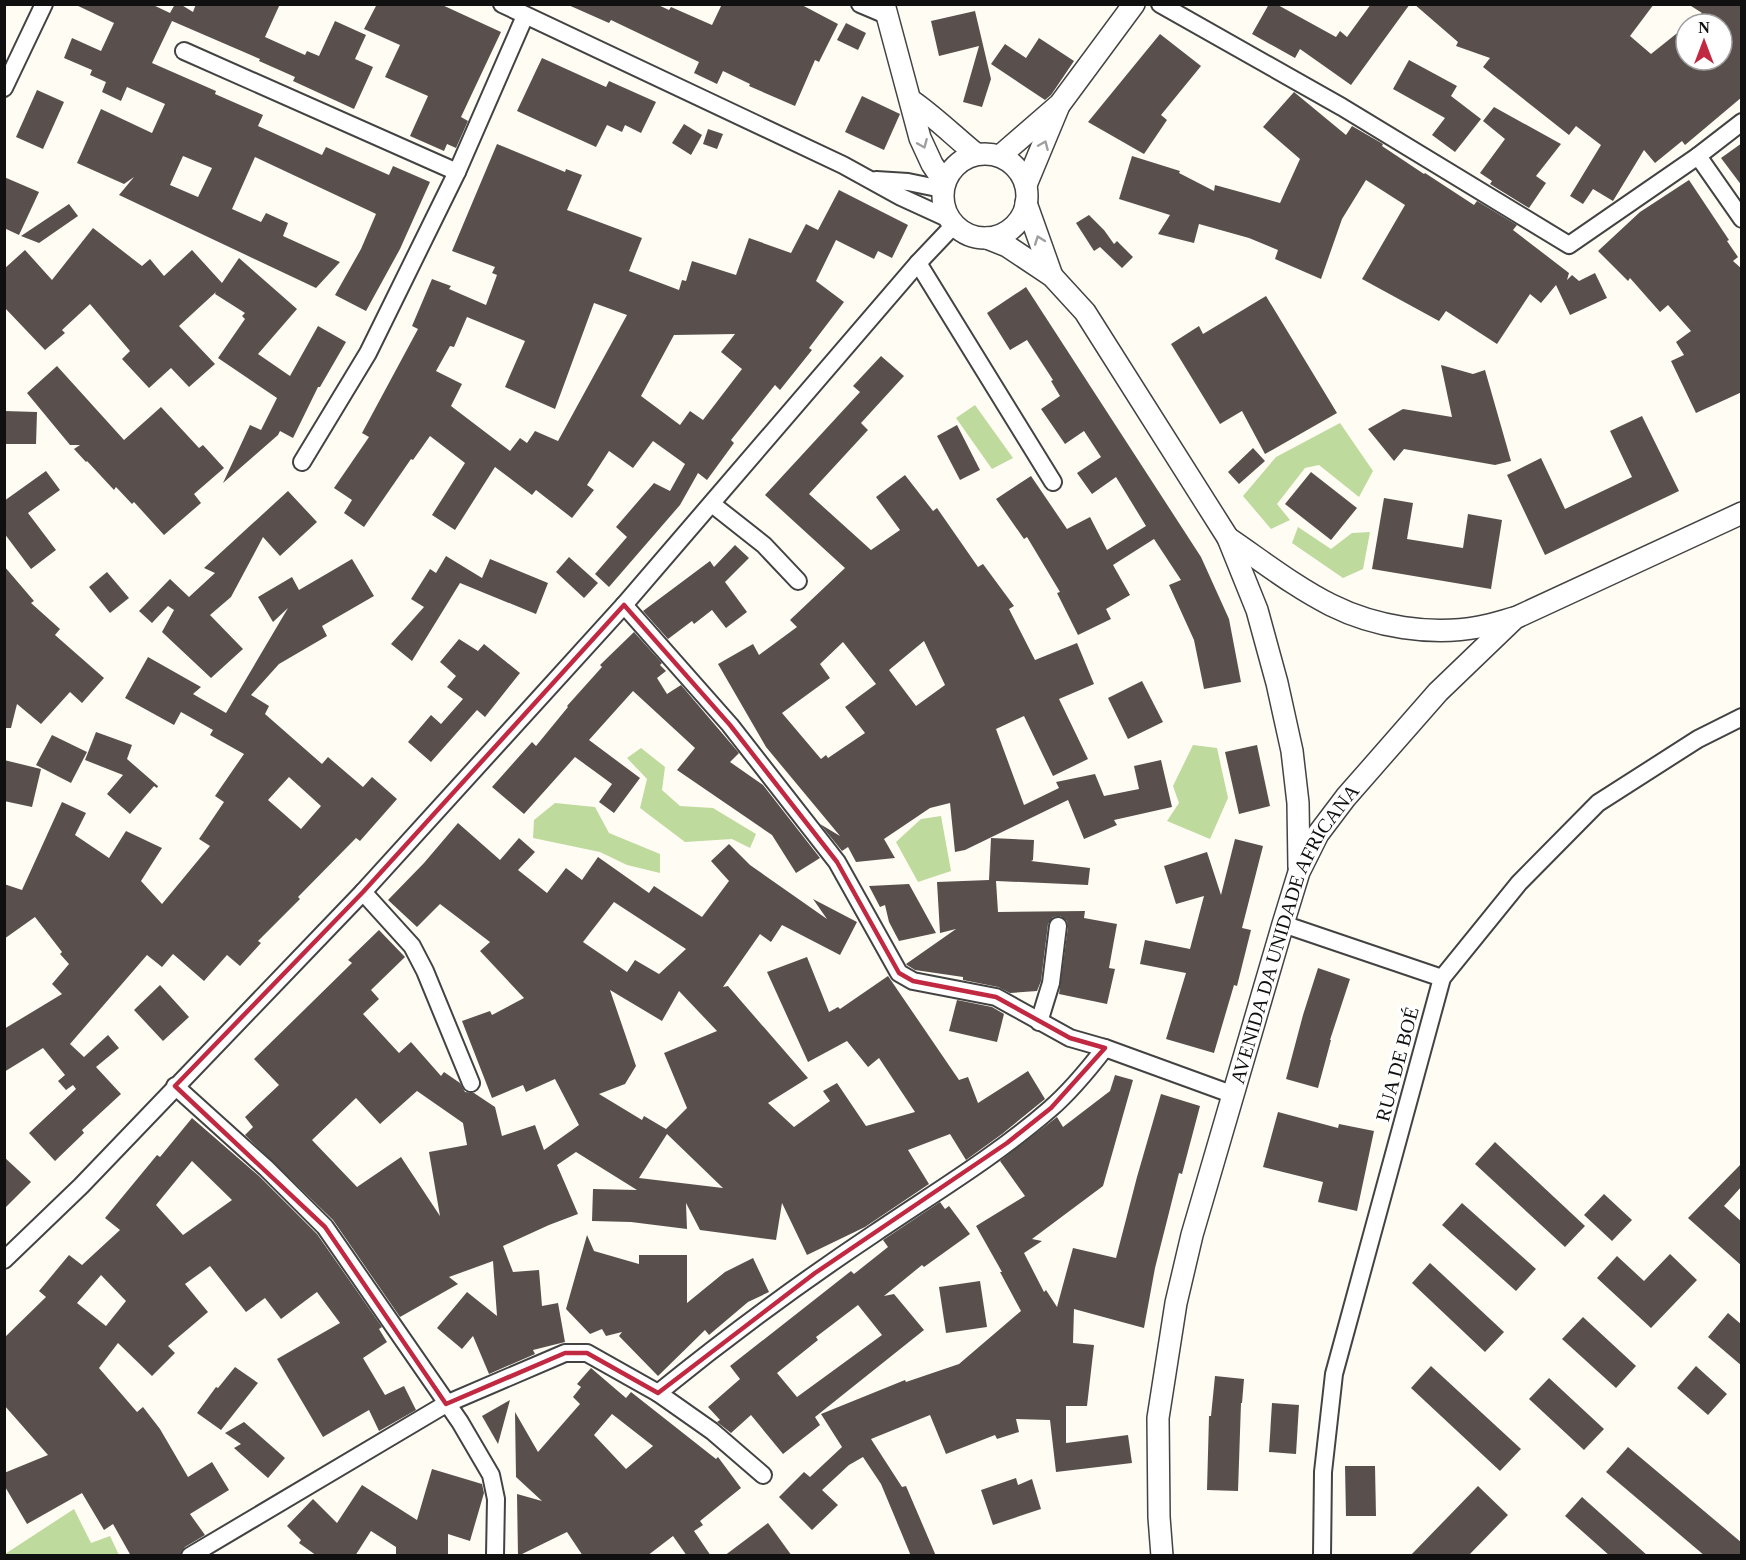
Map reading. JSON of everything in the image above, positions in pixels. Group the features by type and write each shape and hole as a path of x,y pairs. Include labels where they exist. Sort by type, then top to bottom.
{"street":[{"path":"4,88 44,4"},
{"path":"502,4 872,180 952,222 969,235 987,238 1007,246 1052,276 1085,312 1227,538 1257,610 1292,751 1299,803 1299,872"},
{"path":"860,4 885,10 912,101 920,138 943,186 944,210 952,222"},
{"path":"1000,156 1060,104 1134,4"},
{"path":"1160,4 1342,107 1569,245 1698,156 1742,122"},
{"path":"302,462 368,353 458,172 525,16"},
{"path":"184,51 458,172"},
{"path":"912,101 976,154"},
{"path":"987,238 998,236 1017,223 1023,214 1026,194 1060,104"},
{"path":"943,186 953,167 976,154 1000,156 1017,168 1052,276"},
{"path":"1698,156 1742,219"},
{"path":"872,180 943,186"},
{"path":"4,1260 81,1186 363,892 712,504 952,222"},
{"path":"918,263 1053,482"},
{"path":"712,504 764,545 798,581"},
{"name":"AVENIDA DA UNIDADE AFRICANA","path":"1162,1556 1159,1517 1158,1418 1176,1303 1192,1235 1283,924 1299,872 1318,834 1346,797 1438,692 1515,618 1742,513"},
{"path":"1227,538 1309,593 1359,617 1398,627 1431,630 1477,627 1515,618"},
{"path":"624,604 730,725 837,862 899,973 913,981 996,997 1070,1038 1105,1048 1234,1095"},
{"name":"RUA DE BOÉ","path":"1322,1556 1323,1472 1334,1374 1442,978 1519,883 1598,803 1698,739 1742,717"},
{"path":"363,892 412,946 425,971 471,1083"},
{"path":"1283,924 1442,978"},
{"path":"1040,1022 1051,984 1058,926"},
{"path":"658,1393 718,1343 815,1273 1008,1143 1051,1108 1082,1077 1105,1048"},
{"path":"175,1086 266,1168 325,1227 447,1404 491,1475 496,1499 495,1556"},
{"path":"190,1556 447,1404 565,1353 587,1353 658,1393 712,1431 763,1475"}],"highlighted area":[{"path":"624,605 730,725 837,862 899,973 913,981 996,997 1070,1038 1105,1048 1051,1108 1007,1143 815,1273 658,1393 587,1353 565,1353 446,1404 325,1227 175,1086 363,892"}],"green space":[{"path":"975,405 1013,458 992,469 956,418"},
{"path":"1340,423 1373,471 1359,497 1319,465 1305,468 1277,504 1290,520 1271,529 1243,496 1276,457"},
{"path":"1298,527 1331,549 1352,533 1370,532 1363,569 1343,578 1292,543"},
{"path":"1193,745 1217,748 1228,798 1210,839 1167,821 1179,803 1173,786"},
{"path":"641,748 665,767 662,790 680,806 713,808 756,834 750,848 732,839 685,842 640,808 647,779 627,758"},
{"path":"555,803 595,807 609,833 660,854 660,873 627,865 600,852 533,838 534,820"},
{"path":"941,816 951,871 918,882 896,842 921,819"},
{"path":"74,1509 91,1543 110,1536 119,1555 5,1555 5,1554"}],"building":[{"path":"74,4 151,4 170,13 175,4 180,4 193,12 196,4 280,4 265,37 305,55 307,51 319,56 335,21 366,35 355,59 373,67 354,109 293,81 295,77 259,61 260,59 172,21 152,63 263,115 258,126 322,155 326,147 389,175 393,166 430,182 400,249 366,311 335,295 361,249 376,214 255,157 232,209 261,222 266,213 288,223 283,236 340,262 316,288 119,195 134,177 124,184 77,163 101,109 152,133 165,104 127,87 121,101 102,92 106,82 90,75 92,70 64,58 72,38 101,51 114,23","holes":["183,156 212,168 198,197 170,185"]},
{"path":"377,4 440,4 501,32 461,117 468,121 456,148 447,144 444,151 410,136 428,96 385,77 400,45 364,29"},
{"path":"566,4 656,4 669,10 671,7 712,25 722,4 800,4 838,24 819,62 815,60 795,106 749,86 750,84 723,71 717,84 694,73 699,62 611,20 609,23"},
{"path":"1269,4 1276,4 1336,37 1340,31 1347,37 1371,4 1410,4 1351,85 1300,49 1295,58 1252,34"},
{"path":"1414,4 1654,4 1630,36 1651,54 1674,36 1674,72 1734,72 1734,12 1700,12 1688,4 1742,4 1742,97 1685,145 1682,141 1655,163 1644,150 1613,201 1593,189 1583,204 1570,196 1601,145 1576,126 1569,135 1483,67 1490,58 1456,46 1458,42"},
{"path":"975,11 991,79 982,107 963,102 979,46 939,56 931,21"},
{"path":"846,23 866,33 858,50 837,40"},
{"path":"1160,34 1201,66 1161,115 1167,120 1144,154 1088,122"},
{"path":"1039,38 1074,61 1051,95 1045,100 991,64 1005,44 1026,58"},
{"path":"542,58 606,87 609,81 656,102 641,133 625,125 622,132 607,125 596,147 517,111"},
{"path":"1409,60 1457,86 1451,96 1481,119 1455,152 1432,135 1445,118 1393,89"},
{"path":"37,90 64,102 43,149 16,137"},
{"path":"1294,92 1346,135 1352,126 1474,205 1477,201 1517,225 1513,230 1569,273 1567,280 1572,275 1579,281 1595,273 1607,298 1570,315 1556,285 1541,303 1530,294 1497,344 1446,311 1439,321 1362,279 1405,205 1366,180 1342,219 1321,279 1275,259 1278,250 1249,238 1199,224 1194,243 1158,234 1170,215 1119,199 1132,156 1180,171 1179,173 1214,191 1215,185 1280,203 1300,159 1263,127"},
{"path":"862,96 900,114 884,150 845,132"},
{"path":"1494,107 1561,144 1536,176 1546,183 1529,208 1490,184 1492,181 1480,173 1505,139 1483,121"},
{"path":"684,124 702,135 691,155 672,143"},
{"path":"708,129 723,134 717,149 703,144"},
{"path":"1742,143 1742,186 1721,158"},
{"path":"497,144 565,172 566,169 582,175 567,210 642,238 629,271 679,290 682,280 686,281 692,261 736,275 749,238 791,253 806,224 818,230 839,190 908,225 892,258 878,251 874,259 836,240 816,281 844,302 809,348 812,350 780,390 775,385 731,440 734,443 707,480 698,473 680,505 609,587 595,574 627,537 616,527 654,483 670,491 685,464 653,441 633,468 609,451 587,485 594,490 572,518 536,490 532,495 495,467 455,530 432,515 465,463 430,436 413,460 411,459 364,527 344,513 352,500 334,488 369,437 362,433 418,329 412,326 432,279 451,286 449,289 486,305 497,275 492,273 495,267 452,251","holes":["594,303 627,315 558,441 535,431 527,443 520,438 510,451 451,406 462,384 436,371 450,346 454,347 467,317 525,341 505,387 555,409","735,334 721,352 742,369 703,420 690,411 680,425 641,396 674,335"]},
{"path":"4,177 39,192 19,235 4,228"},
{"path":"1689,180 1729,240 1727,241 1738,257 1733,261 1742,269 1742,392 1696,413 1671,361 1684,355 1676,342 1691,331 1668,305 1660,312 1630,278 1628,281 1598,251 1640,212"},
{"path":"69,204 78,216 39,243 21,236"},
{"path":"1089,215 1114,244 1117,241 1133,257 1122,268 1100,247 1094,251 1076,223"},
{"path":"93,228 142,266 150,259 164,276 192,250 222,283 239,258 297,309 258,354 290,376 318,326 346,342 318,387 293,438 280,431 223,483 250,425 261,430 277,398 218,358 245,319 242,316 245,313 215,294 216,292 179,326 215,364 189,387 171,368 149,388 122,359 130,351 90,304 62,330 65,333 45,350 4,307 4,269 25,250 52,280"},
{"path":"1026,287 1201,557 1229,619 1241,682 1204,689 1194,640 1169,585 1181,580 1154,539 1113,565 1130,595 1106,609 1111,619 1078,635 1057,593 1060,592 1027,537 1024,539 996,499 1031,476 1067,529 1090,517 1107,550 1146,526 1116,477 1092,494 1077,473 1101,457 1084,431 1065,444 1041,409 1060,396 1051,381 1053,380 1027,340 1010,350 987,313"},
{"path":"1266,296 1337,413 1265,454 1242,411 1220,424 1171,344 1199,326 1203,334"},
{"path":"881,356 904,376 861,423 868,430 809,494 871,550 900,530 876,497 905,475 933,511 937,508 978,567 983,564 1014,606 1009,609 1035,660 1077,643 1094,684 1059,699 1088,759 1053,776 1024,716 996,729 1024,805 1059,788 1056,782 1095,774 1104,796 1139,789 1134,766 1161,760 1172,807 1114,820 1117,825 1084,839 1068,800 965,850 955,852 950,803 930,808 884,839 895,858 856,862 848,847 842,851 820,824 840,836 766,747 718,664 753,644 759,655 797,627 790,620 845,568 765,495 860,392 853,386","holes":["924,641 945,685 916,706 889,670","843,642 876,684 845,707 865,733 828,758 826,755 821,759 782,713 830,678 820,664"]},
{"path":"1441,365 1473,374 1485,370 1511,461 1495,465 1404,449 1394,461 1368,429 1403,409 1452,417"},
{"path":"57,366 124,440 161,407 199,448 203,445 224,468 194,494 201,503 164,535 134,502 132,504 116,487 114,490 86,462 74,449 80,445 70,445 27,393"},
{"path":"4,411 37,412 36,444 4,444"},
{"path":"1642,416 1679,491 1545,555 1507,475 1541,458 1565,509 1632,477 1610,431"},
{"path":"957,425 980,470 960,480 937,436"},
{"path":"1253,448 1265,461 1239,484 1228,472"},
{"path":"46,471 60,490 28,513 56,550 31,569 4,533 4,501"},
{"path":"1311,472 1357,508 1331,540 1285,504"},
{"path":"288,491 317,522 280,556 263,537 231,597 210,615 243,649 211,678 162,632 174,610 168,606 152,623 139,611 170,579 189,597 215,573 204,568"},
{"path":"1384,498 1413,503 1407,539 1463,548 1468,514 1502,520 1491,589 1372,569"},
{"path":"735,545 749,558 725,582 747,612 726,628 712,610 694,624 692,621 668,639 643,611 710,561 714,567"},
{"path":"446,556 482,578 490,559 548,583 536,614 460,583 412,661 391,644 424,607 411,599 430,569 436,573"},
{"path":"569,557 598,583 584,598 556,572"},
{"path":"352,559 374,596 322,626 327,636 279,664 251,695 269,706 265,714 322,764 328,757 363,787 372,777 397,799 360,841 356,838 298,897 300,899 258,941 261,943 240,966 227,955 204,981 173,954 162,967 147,955 70,1044 84,1057 108,1035 119,1048 96,1067 121,1094 82,1130 84,1133 55,1161 29,1133 76,1089 73,1085 66,1090 58,1081 65,1075 43,1048 4,1072 4,1029 62,994 52,984 69,964 35,917 4,939 4,884 22,890 62,802 86,813 75,835 109,858 126,831 162,848 141,881 162,904 210,846 199,839 224,802 215,796 244,754 210,735 213,730 181,712 174,725 125,698 148,657 201,687 193,694 226,713 288,608 273,622 258,597 292,577 299,590","holes":["289,777 321,806 301,829 268,800"]},
{"path":"4,566 34,601 31,603 60,629 55,635 104,678 82,703 70,692 41,724 17,704 11,728 4,728"},
{"path":"107,572 129,598 110,613 89,587"},
{"path":"634,632 662,663 660,665 666,671 657,678 667,694 681,685 739,753 730,762 763,785 820,858 796,873 772,835 677,770 695,748 633,691 589,740 640,778 614,813 599,802 612,784 575,757 524,814 492,787 532,742 536,746 567,706 602,667 600,665"},
{"path":"459,639 478,651 484,644 520,673 485,717 477,710 431,762 408,742 431,715 441,724 463,699 447,687 456,676 440,662"},
{"path":"1142,681 1163,722 1128,739 1108,698"},
{"path":"96,732 132,745 127,759 158,786 157,788 154,786 130,814 107,794 123,775 85,760"},
{"path":"52,735 87,752 71,783 36,765"},
{"path":"1257,745 1270,806 1239,814 1225,752"},
{"path":"4,760 41,769 32,807 4,801"},
{"path":"458,823 500,860 519,838 535,852 518,870 547,893 566,868 582,880 598,857 649,893 654,886 702,917 729,881 711,861 729,844 750,865 827,919 813,899 857,922 840,955 782,925 771,942 760,934 723,987 728,986 808,1078 768,1103 794,1127 830,1101 823,1091 837,1083 866,1126 915,1112 879,1058 868,1067 847,1041 808,1062 767,972 807,957 829,1012 838,1007 840,1009 888,976 959,1080 968,1077 978,1103 1028,1071 1045,1099 966,1160 950,1134 908,1150 929,1184 865,1227 807,1255 782,1203 776,1240 700,1230 686,1203 687,1229 631,1222 592,1221 593,1189 637,1190 576,1152 557,1165 578,1214 503,1246 513,1272 539,1270 542,1306 558,1303 565,1342 533,1350 535,1354 489,1374 473,1336 462,1349 437,1328 467,1292 497,1316 493,1261 449,1277 458,1284 400,1317 333,1220 245,1135 253,1127 245,1117 279,1085 254,1059 352,963 348,960 379,930 405,957 371,990 379,999 363,1014 399,1053 411,1042 441,1076 444,1072 460,1083 465,1092 474,1093 495,1107 502,1136 535,1125 544,1150 579,1125 555,1079 526,1092 523,1085 492,1098 462,1021 490,1011 492,1015 524,998 480,951 490,942 440,904 417,927 388,900","holes":["614,902 686,949 659,974 635,960 627,972 583,942","610,990 662,1021 679,991 717,1031 664,1053 687,1108 666,1129 644,1116 642,1120 599,1094 625,1084 636,1066","417,1091 463,1123 467,1145 429,1152 440,1216 401,1157 357,1187 312,1140 356,1098 380,1124","667,1134 723,1188 639,1178"]},
{"path":"991,838 1034,840 1033,860 1031,861 1090,868 1088,885 996,881 998,912 1085,911 1084,918 1117,924 1109,968 1115,969 1107,1004 1059,994 1068,927 1067,921 1060,916 1053,917 1048,924 1041,981 1037,991 1010,993 998,987 963,980 963,977 915,970 906,964 956,929 940,933 937,882 989,880"},
{"path":"1235,839 1263,846 1242,928 1251,930 1237,986 1234,985 1214,1053 1166,1039 1186,973 1140,964 1145,940 1190,949 1204,896 1176,904 1164,866 1207,852 1221,895"},
{"path":"909,884 936,933 899,941 889,922 885,905 880,907 869,886"},
{"path":"1318,968 1350,979 1330,1040 1318,1088 1286,1079"},
{"path":"160,985 189,1017 163,1041 134,1010"},
{"path":"957,1000 992,1007 1004,1014 997,1042 949,1031"},
{"path":"1115,1075 1133,1080 1103,1186 1032,1239 1042,1241 1024,1253 1044,1292 1046,1290 1057,1307 1073,1248 1116,1258 1161,1094 1200,1106 1182,1174 1179,1173 1155,1268 1144,1328 1074,1309 1073,1343 1094,1345 1087,1406 1066,1406 1066,1443 1128,1435 1132,1463 1056,1472 1050,1420 1016,1419 1019,1432 997,1439 995,1435 946,1454 930,1415 871,1439 902,1487 906,1486 936,1556 911,1556 881,1484 863,1457 849,1465 822,1490 838,1505 812,1530 779,1497 804,1472 810,1477 842,1447 821,1414 905,1380 906,1382 959,1364 1021,1311 976,1226 1025,1196 1000,1161 1057,1117 1063,1127 1110,1091"},
{"path":"1278,1112 1338,1128 1339,1124 1374,1131 1357,1211 1318,1202 1323,1182 1263,1167"},
{"path":"192,1118 259,1176 317,1234 382,1327 379,1329 387,1342 363,1358 385,1395 404,1386 416,1410 379,1431 369,1410 323,1437 277,1359 340,1323 317,1292 281,1319 265,1298 246,1312 210,1266 185,1284 208,1312 168,1346 175,1353 152,1376 118,1343 99,1368 137,1412 143,1407 160,1429 188,1477 212,1462 229,1490 190,1514 205,1535 185,1547 180,1556 131,1556 113,1524 104,1530 82,1493 27,1524 4,1485 4,1473 48,1455 4,1405 4,1338 46,1297 39,1291 69,1255 82,1265 120,1230 105,1218 157,1155 160,1157","holes":["192,1161 232,1200 183,1235 156,1205","101,1275 126,1301 106,1326 77,1303"]},
{"path":"1495,1142 1585,1226 1565,1247 1475,1164"},
{"path":"4,1157 31,1182 4,1209"},
{"path":"1742,1163 1742,1186 1724,1206 1742,1222 1742,1266 1688,1218"},
{"path":"1604,1194 1632,1220 1612,1241 1584,1215"},
{"path":"940,1202 945,1209 949,1206 970,1234 924,1267 922,1265 884,1296 894,1294 924,1330 815,1417 820,1425 783,1454 751,1415 731,1433 717,1422 720,1420 708,1407 740,1379 730,1366 851,1271 854,1274 888,1247 883,1240","holes":["858,1305 882,1335 797,1397 777,1373 818,1340 816,1337"]},
{"path":"1462,1203 1536,1269 1516,1291 1442,1225"},
{"path":"587,1235 594,1251 639,1264 639,1255 687,1255 687,1303 725,1272 753,1258 769,1292 748,1302 709,1335 705,1330 658,1376 619,1336 622,1332 606,1336 602,1329 590,1334 566,1309"},
{"path":"1670,1254 1697,1280 1651,1328 1597,1278 1617,1256 1644,1281"},
{"path":"1430,1263 1504,1332 1485,1352 1412,1283"},
{"path":"980,1281 987,1327 946,1333 939,1287"},
{"path":"1728,1313 1742,1325 1742,1366 1708,1337"},
{"path":"1583,1317 1636,1366 1616,1388 1562,1339"},
{"path":"1431,1366 1521,1449 1500,1471 1411,1388"},
{"path":"1696,1366 1727,1394 1708,1415 1677,1388"},
{"path":"235,1367 258,1383 221,1430 197,1413 216,1387 218,1388"},
{"path":"591,1368 626,1398 631,1392 716,1459 718,1457 741,1488 700,1521 703,1525 694,1531 711,1556 687,1556 673,1536 647,1556 583,1556 567,1532 518,1556 517,1494 542,1501 516,1477 515,1412 538,1452 580,1404 573,1397 581,1387 577,1384","holes":["612,1414 653,1446 626,1469 594,1435"]},
{"path":"1215,1376 1244,1379 1238,1491 1207,1490 1209,1416 1211,1416"},
{"path":"1549,1378 1604,1429 1584,1450 1529,1399"},
{"path":"510,1400 498,1444 482,1416"},
{"path":"1272,1403 1299,1405 1296,1454 1269,1452"},
{"path":"244,1422 285,1458 268,1478 234,1448 241,1444 225,1433"},
{"path":"1628,1447 1742,1543 1742,1556 1705,1556 1606,1472"},
{"path":"1345,1466 1375,1466 1376,1516 1346,1516"},
{"path":"432,1469 482,1484 484,1493 470,1541 448,1534 448,1556 396,1556 396,1547 371,1531 355,1556 317,1556 299,1543 301,1540 287,1526 313,1499 337,1523 362,1485 417,1520"},
{"path":"1016,1478 1018,1485 1032,1479 1041,1509 993,1525 981,1490"},
{"path":"1478,1486 1508,1515 1468,1556 1410,1556"},
{"path":"1582,1497 1648,1556 1610,1556 1565,1516"},
{"path":"768,1523 792,1556 724,1556"}]}
